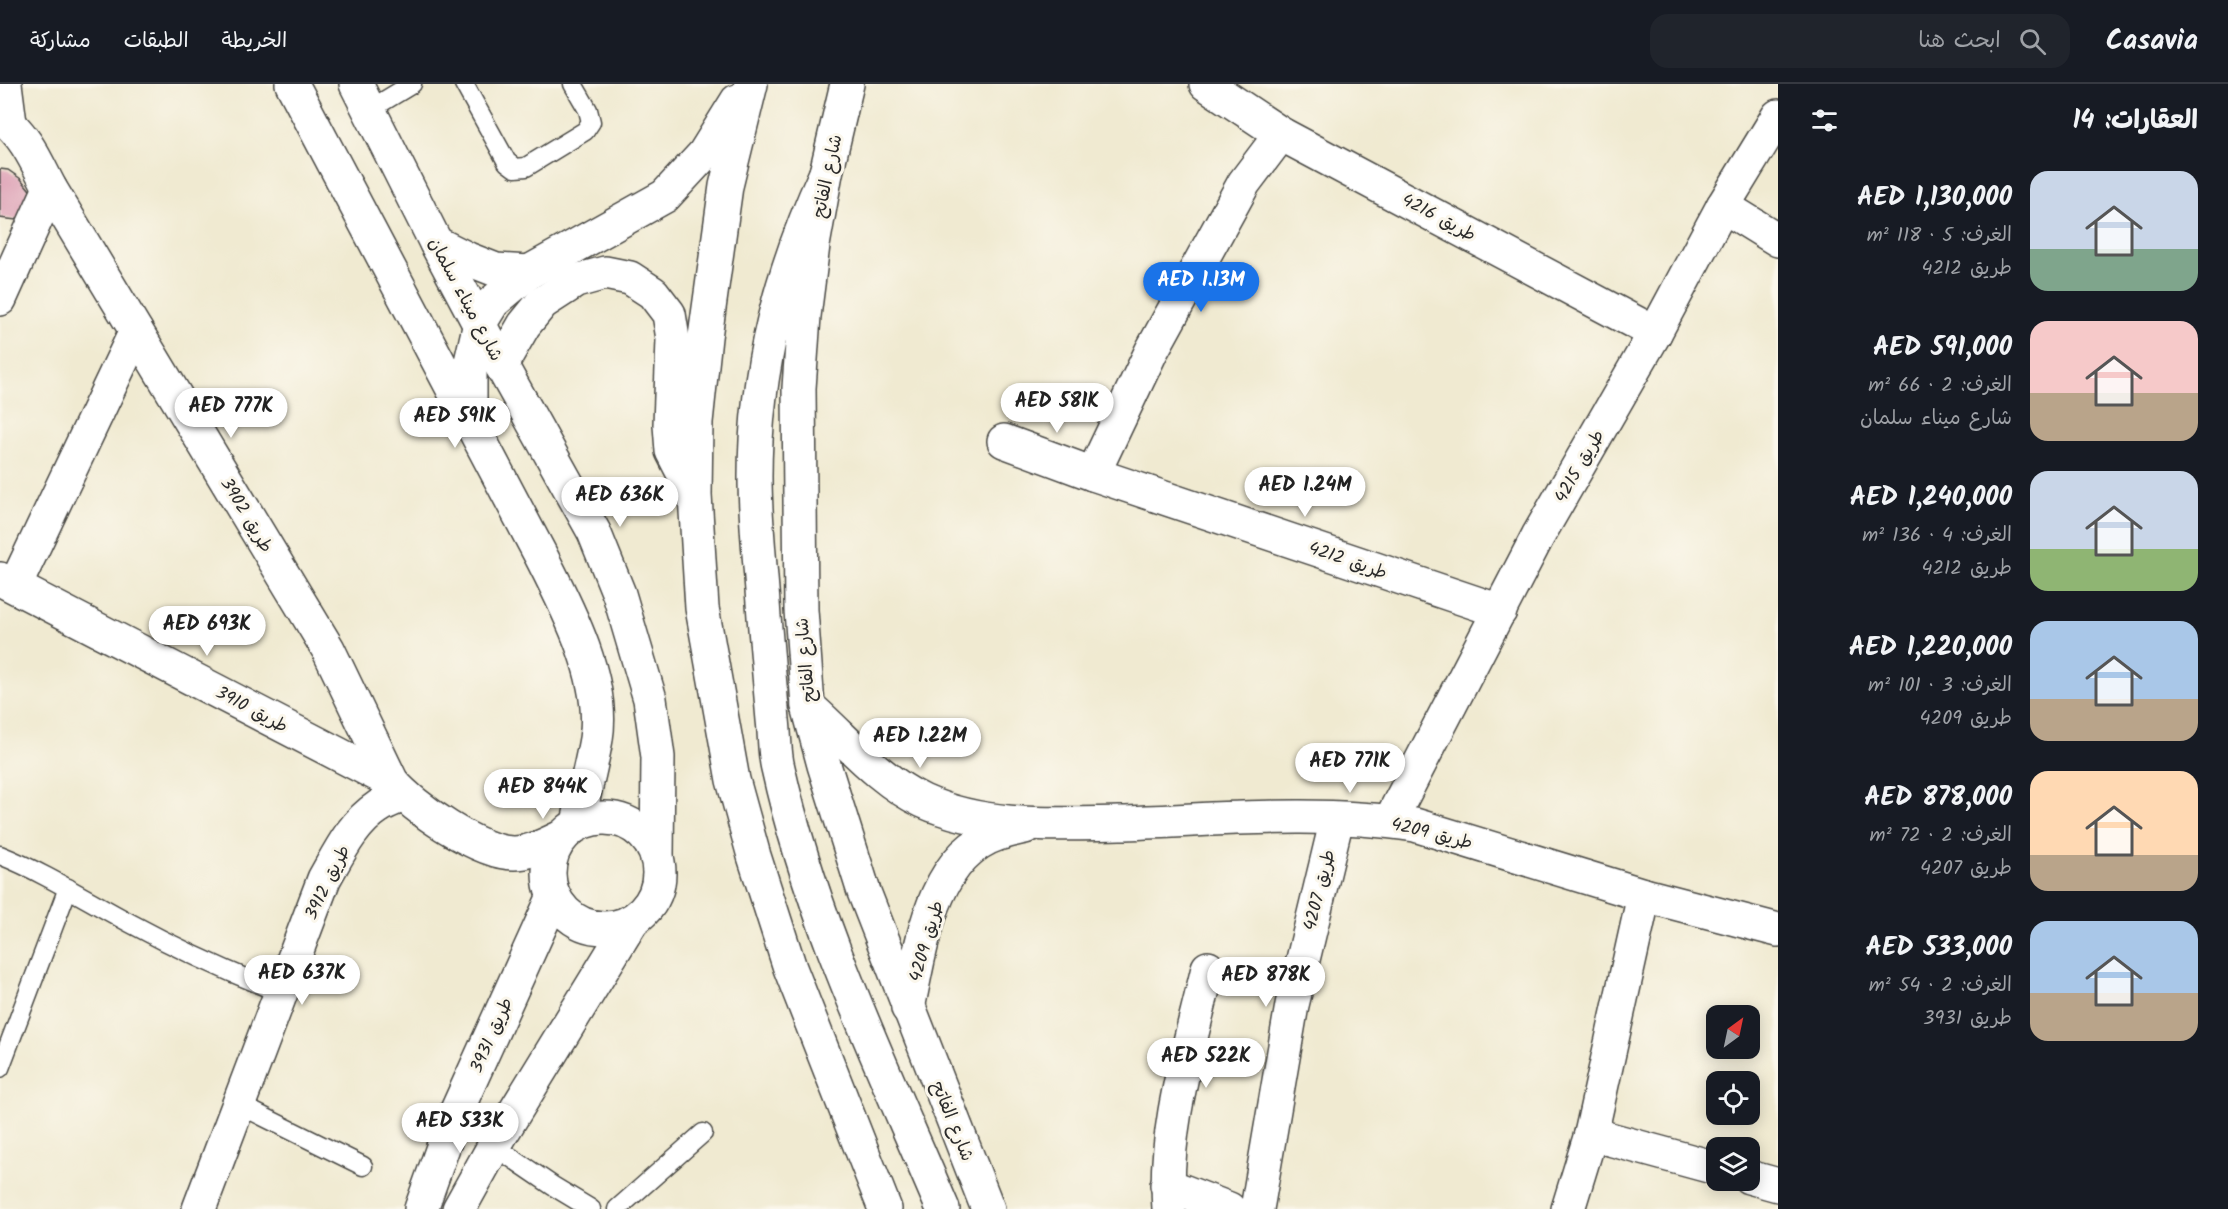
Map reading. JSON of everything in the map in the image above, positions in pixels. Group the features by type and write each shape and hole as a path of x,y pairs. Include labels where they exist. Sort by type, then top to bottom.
{"main road":[{"name":"طريق 3902","path":"4,84 5,119 31,151 50,188 328,649 398,789 434,818 492,849 512,853 528,852 570,831"},
{"path":"291,84 563,600 588,661 596,705 597,738 570,831 555,848 550,866 550,885 554,896 564,911 579,922 596,928 615,927 632,921"},
{"path":"470,421 470,366 480,323 493,302 529,272 665,196 704,154 749,84"},
{"path":"749,84 726,186 696,422 695,495 702,608 733,780 754,856 790,968 885,1209"},
{"name":"شارع الفاتح","path":"847,84 826,173 813,244 804,316 799,388 801,610 808,706 864,892 988,1209"},
{"name":"طريق 4216","path":"1219,88 1281,134 1655,333"},
{"name":"شارع ميناء سلمان","path":"363,97 501,366 594,532 620,594 650,699 657,746 657,857"},
{"name":"طريق 4215","path":"1390,821 1538,536 1655,333 1723,206 1778,116"},
{"path":"1093,474 1151,352 1239,193 1281,134"},
{"path":"826,173 797,241 772,321 762,372 757,425 755,478 777,766 822,917 943,1209"},
{"path":"0,299 50,188"},
{"path":"1723,206 1778,240"},
{"path":"436,243 496,270 529,272"},
{"path":"501,366 524,325 542,303 576,281 605,273 630,278 653,293 669,314 673,339 670,425 672,451 695,495"},
{"name":"طريق 3910","path":"136,331 8,582 398,789"},
{"name":"طريق 4212","path":"1004,441 1093,474 1500,611"},
{"name":"طريق 4209","path":"808,706 873,766 899,786 924,801 981,819 1039,825 1303,818 1390,821 1415,825 1644,895 1778,930"},
{"name":"طريق 3912","path":"199,1209 279,992 324,879 351,834 363,819 398,789"},
{"path":"459,1209 494,1146 632,921 646,909 656,893 660,875 657,857 650,842 639,830 625,822 601,819 570,831"},
{"name":"طريق 4207","path":"1257,1209 1292,1005 1337,819"},
{"name":"طريق 4209","path":"908,1008 933,906 946,879 959,860 977,845 996,834 1039,825"},
{"path":"1568,1209 1590,1134 1644,895"},
{"name":"طريق 3931","path":"421,1209 453,1119 554,896"},
{"path":"1208,968 1172,1123 1168,1197 1229,1209"},
{"path":"453,1119 494,1146"},
{"path":"1590,1134 1706,1165"},
{"path":"1760,1180 1778,1185"}],"lane":[{"path":"363,97 412,84"},
{"path":"464,84 507,162 515,168 526,166 585,131 591,122 588,110 573,84"},
{"path":"0,855 68,888 162,940 249,981 279,992"},
{"path":"0,1068 68,888"},
{"path":"238,1104 363,1166"},
{"path":"617,1209 704,1133"},
{"path":"494,1146 591,1209"}],"building":[{"path":"0,169 8,170 21,179 29,189 32,195 33,222 0,218"}]}
